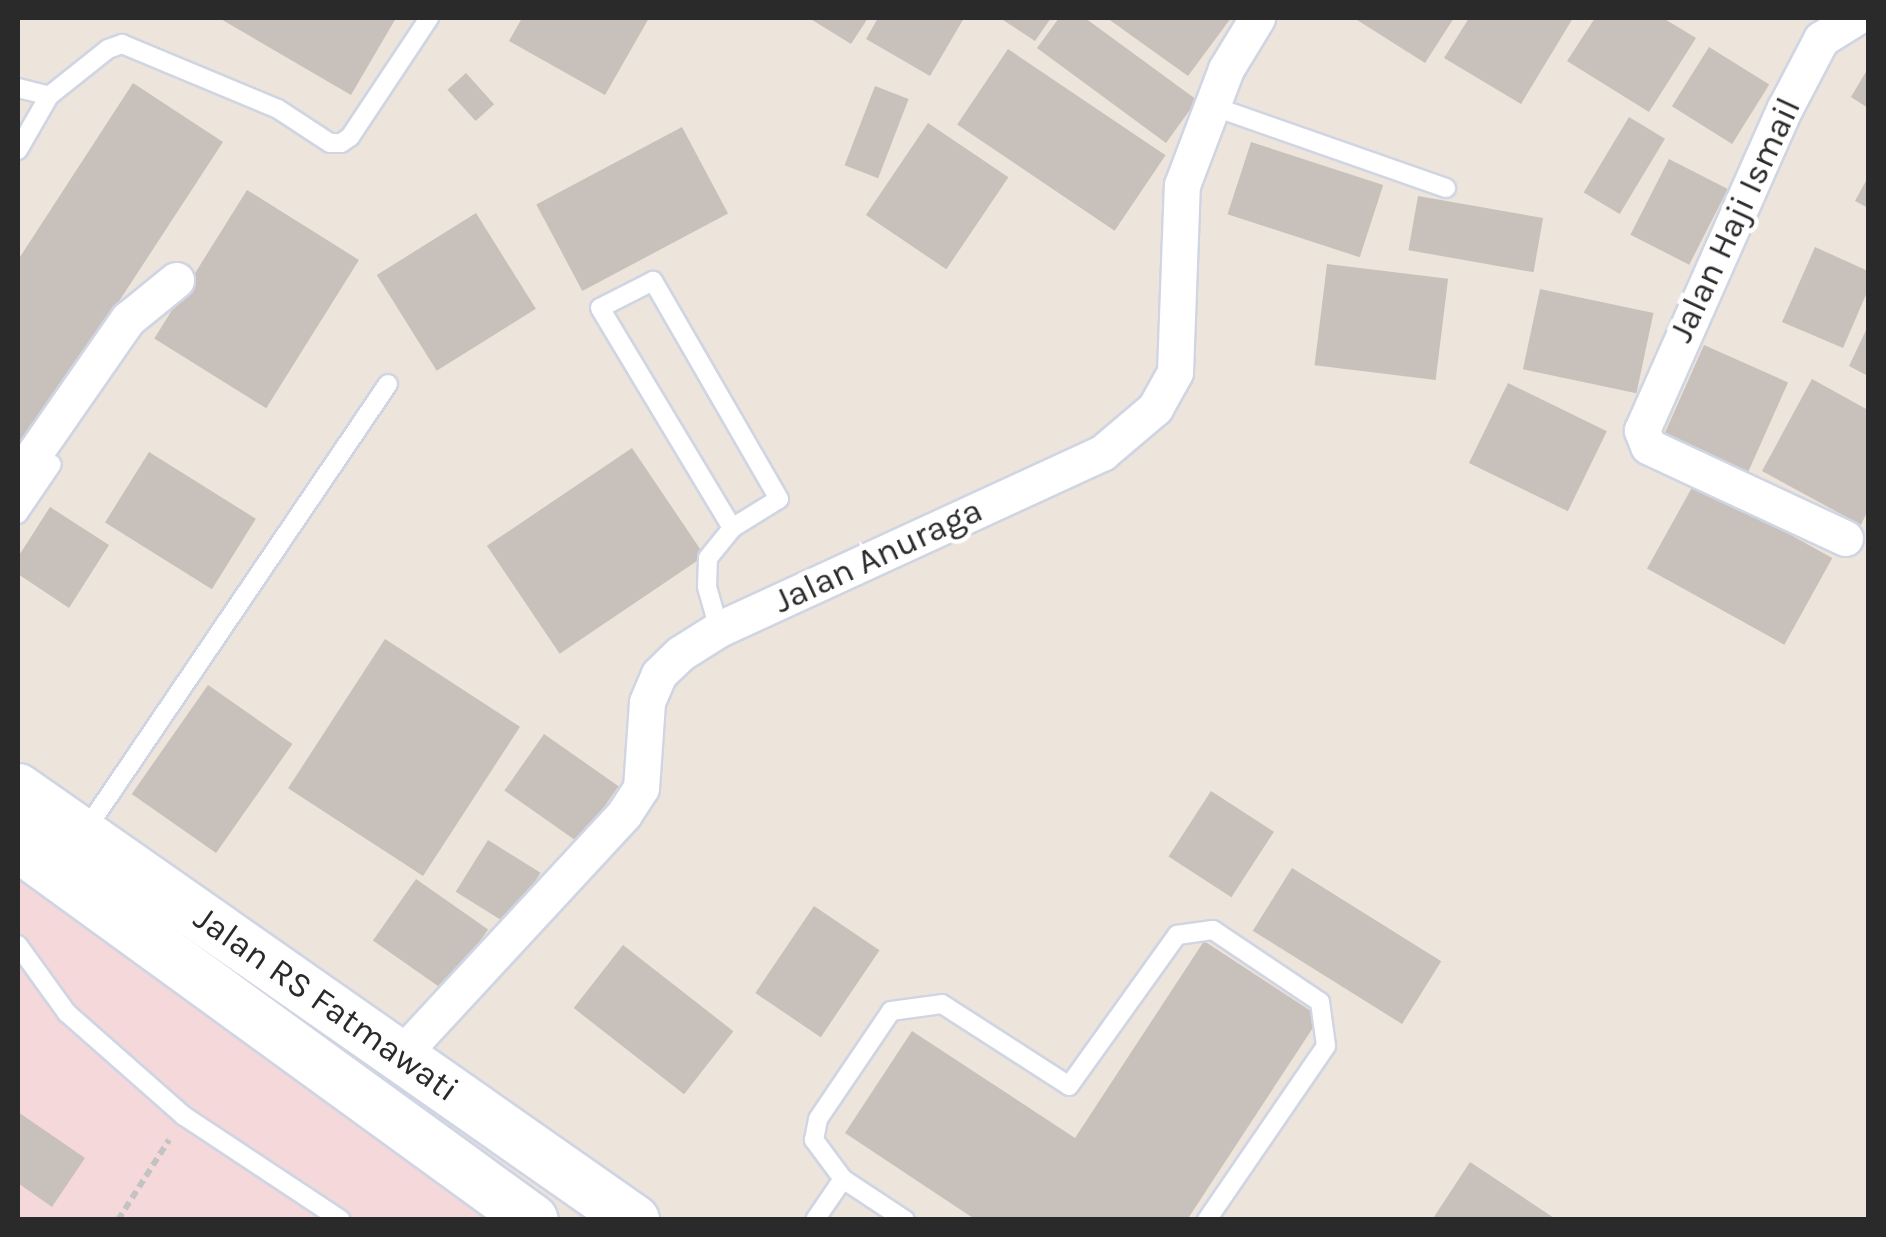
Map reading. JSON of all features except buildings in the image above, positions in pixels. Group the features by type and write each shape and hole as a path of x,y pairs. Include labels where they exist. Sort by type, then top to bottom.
{"main road":[{"name":"Jalan RS Fatmawati","path":"18,789 634,1220"},
{"name":"Jalan RS Fatmawati","path":"18,846 533,1220"}],"street":[{"name":"Jalan Anuraga","path":"400,1056 624,814 642,788 647,702 659,674 681,653 720,629 1102,454 1155,408 1175,372 1182,185 1226,69 1257,18"},
{"name":"Jalan Haji Ismail","path":"1845,538 1644,441 1642,430 1784,108 1821,39 1855,18"},
{"path":"18,477 128,319 176,280"}],"lane":[{"path":"18,150 49,96 108,48 122,44 278,109 330,144 341,142 350,137 429,18"},
{"path":"18,88 49,96"},
{"path":"1212,106 1446,188"},
{"path":"720,629 706,587 708,558 732,528 779,499 653,281 600,308 732,528"},
{"path":"82,835 388,384"},
{"path":"18,514 52,464"},
{"path":"905,1220 842,1179 814,1140 818,1119 891,1010 942,1004 1069,1086 1177,935 1212,930 1320,1002 1326,1046 1207,1220"},
{"path":"18,945 67,1013 184,1116 341,1220"},
{"path":"815,1220 842,1179"}],"path":[{"path":"118,1220 184,1116"}],"shaded area":[{"path":"18,866 495,1219 18,1219"}]}
